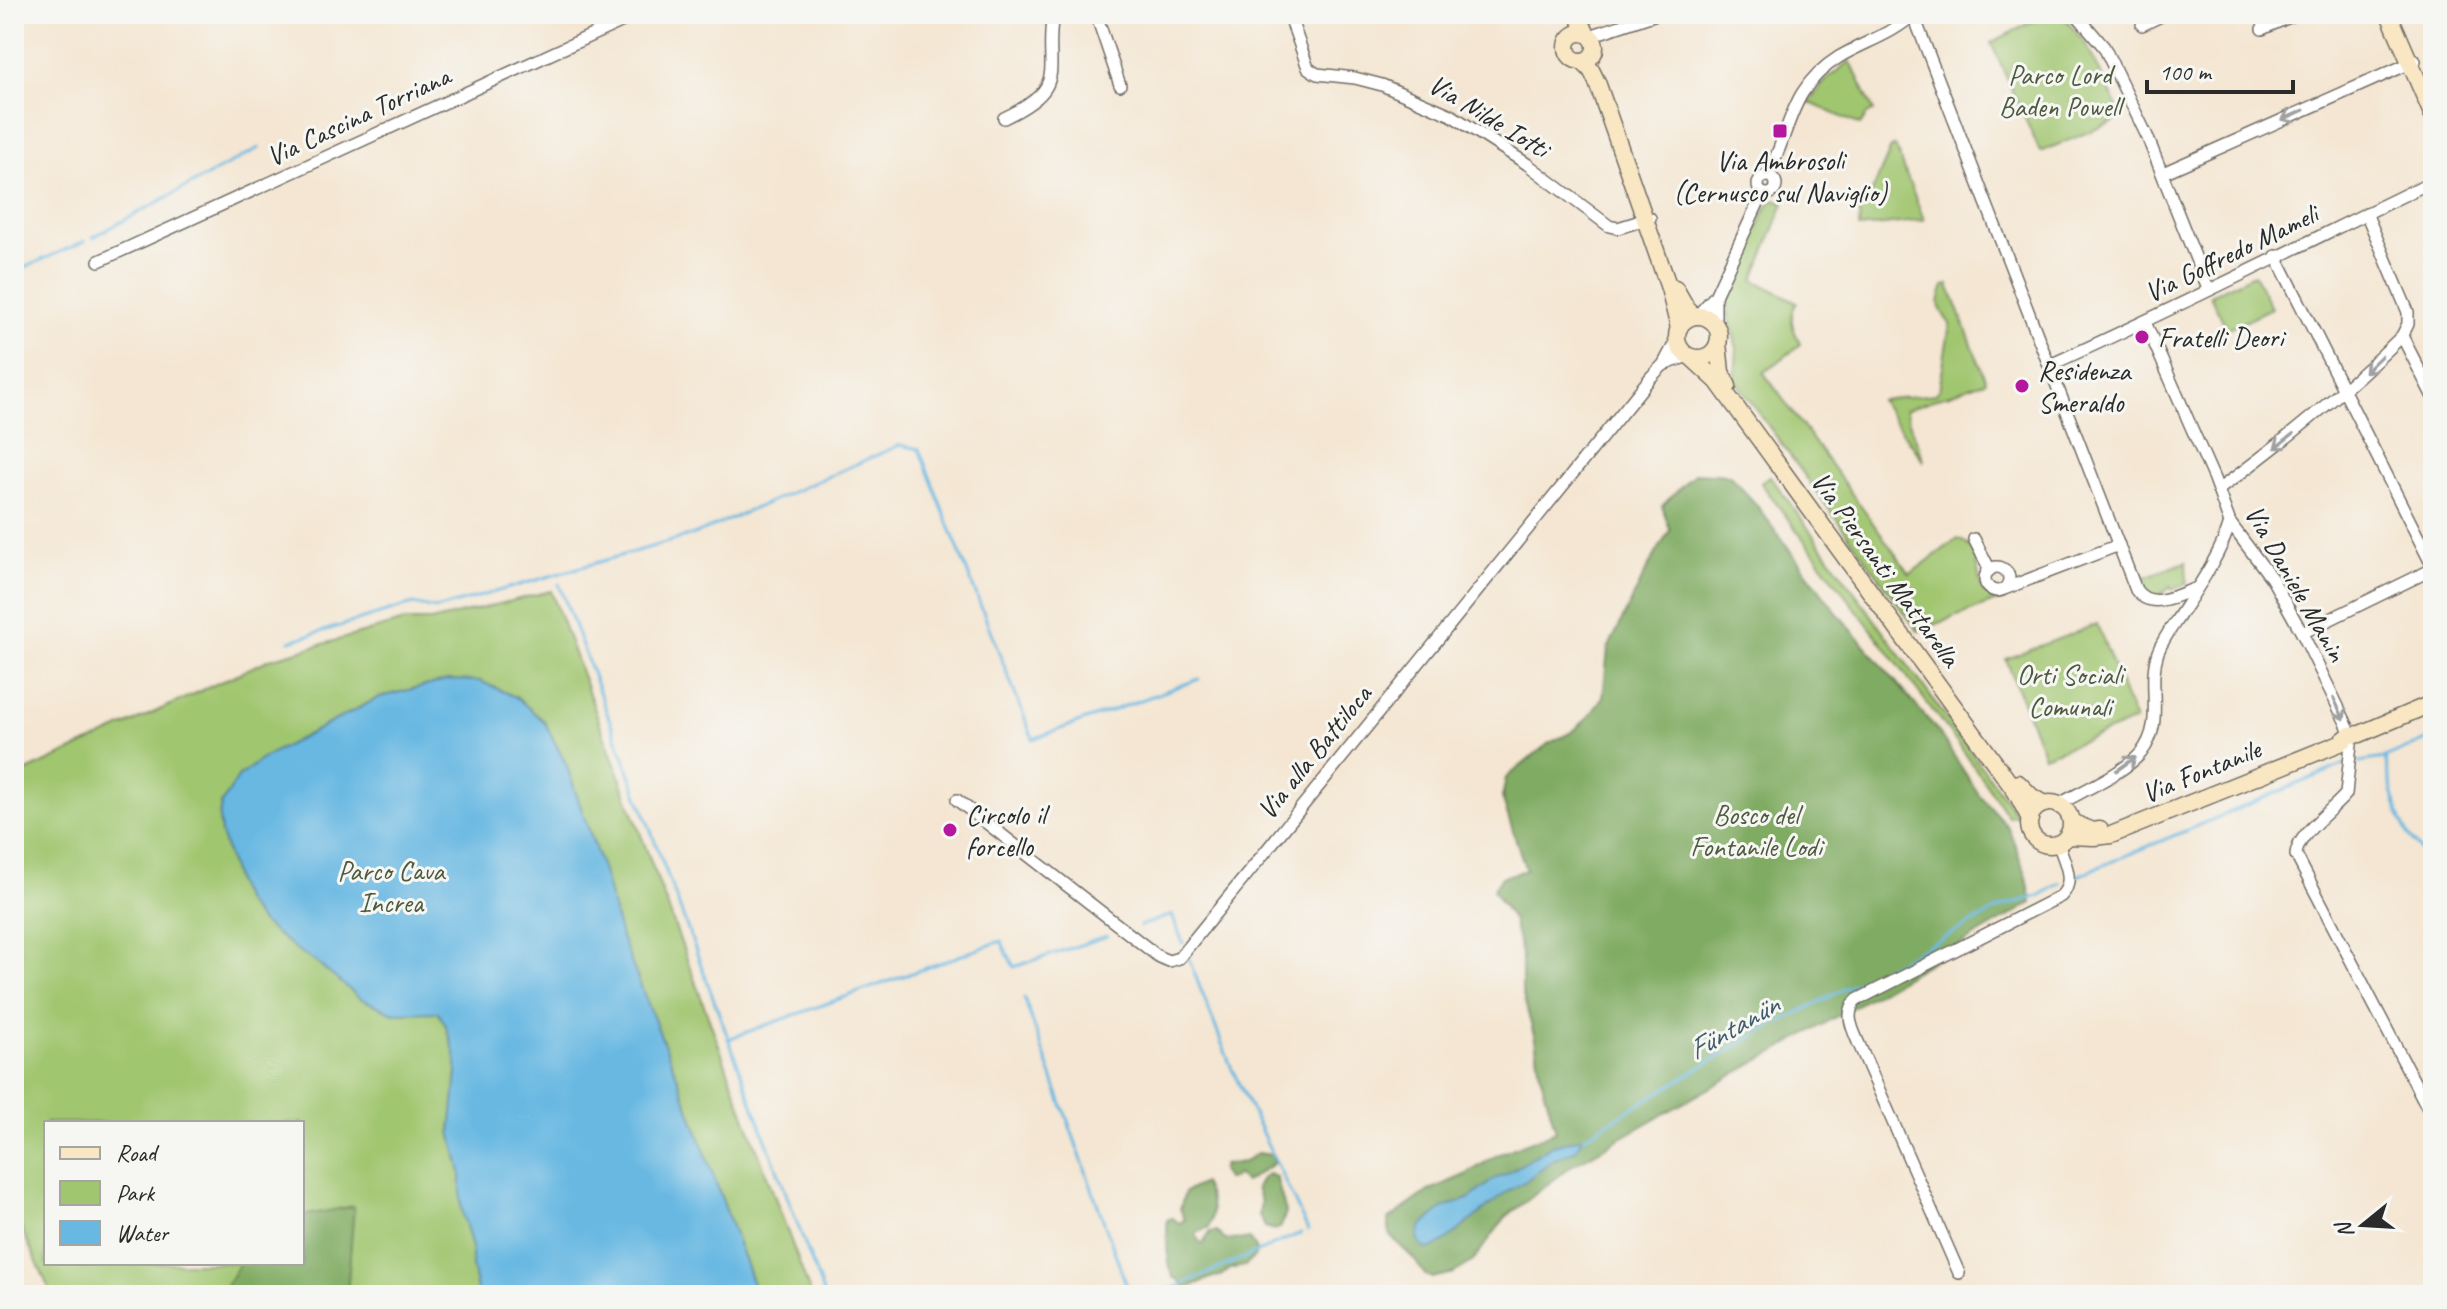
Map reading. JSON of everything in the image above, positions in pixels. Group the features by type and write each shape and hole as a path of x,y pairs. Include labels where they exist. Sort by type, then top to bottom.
{"street":[{"name":"Via Cascina Torriana","path":"99,261 638,14"},
{"path":"1004,118 1033,102 1047,85 1052,65 1053,14"},
{"path":"1096,14 1120,85"},
{"name":"Via Nilde Iotti","path":"1289,14 1308,68 1317,74 1382,85 1429,104 1527,164 1609,226 1618,228 1648,219"},
{"path":"1571,14 1587,43"},
{"path":"1578,14 1675,290 1687,309 1696,316 1707,318 1719,333 1718,343 1708,356 1698,358 1681,350 1670,292 1648,219"},
{"path":"1587,43 1609,31 1656,14"},
{"path":"1678,333 1685,320 1696,316 1715,296 1762,196 1759,181 1771,174 1793,108 1813,79 1840,57 1897,27 1914,14 2136,590 2146,600 2160,601 2197,588"},
{"path":"2076,14 2107,52 2163,173 2208,289"},
{"path":"2142,25 2165,14"},
{"path":"2262,29 2296,14"},
{"path":"2389,14 2433,102"},
{"path":"2395,14 2433,116"},
{"path":"2163,173 2413,62"},
{"name":"Via Goffredo Mameli","path":"2050,365 2433,181"},
{"path":"2218,490 2345,391 2402,336 2409,316 2366,213"},
{"path":"2276,256 2433,568 2302,633"},
{"path":"1715,296 1715,325"},
{"name":"Via Daniele Manin","path":"2145,322 2230,523 2264,566 2302,633 2350,735"},
{"name":"Via alla Battiloca","path":"957,800 1159,957 1175,960 1663,365 1678,333"},
{"path":"2402,336 2433,397"},
{"name":"Via Piersanti Mattarella","path":"1718,343 1721,372 1726,383 2021,788 2044,804"},
{"name":"Via alla Battiloca","path":"1663,365 1690,356"},
{"name":"Via Piersanti Mattarella","path":"1690,356 1717,381 2016,792 2030,819"},
{"path":"2062,806 2063,802 2132,761 2149,741 2155,723 2153,673 2158,653 2197,588 2230,523"},
{"path":"1974,539 1990,570"},
{"path":"1990,570 1985,579 1988,586 1997,592 2119,545"},
{"path":"1990,570 2001,568 2009,577 2022,581"},
{"path":"2004,589 2009,584 2009,577"},
{"name":"Via Fontanile","path":"2066,834 2111,835 2340,743 2358,729 2433,696"},
{"name":"Via Fontanile","path":"2350,735 2360,734 2433,703"},
{"path":"2350,735 2346,794 2325,813 2296,851 2433,1118"},
{"path":"1959,1273 1858,1042 1849,1013 1857,1000 2061,896 2069,882 2066,810 2050,803 2035,809 2029,826 2034,838 2045,844 2066,834"}],"green space":[{"name":"Parco Lord Baden Powell","path":"2047,14 2062,14 2087,46 2123,118 2040,152 1991,43"},
{"path":"1850,61 1874,111 1860,125 1808,102 1828,78"},
{"path":"1895,146 1924,220 1859,228 1860,215 1857,210 1863,195 1871,194 1891,148"},
{"path":"1774,200 1784,203 1754,280 1797,302 1792,323 1801,344 1764,373 1910,574 1957,539 1971,548 1985,594 2002,599 1918,631 1735,380 1737,348 1728,313 1728,299 1765,211"},
{"path":"2254,274 2271,308 2227,329 2210,295"},
{"path":"1949,285 1986,381 1905,410 1924,462 1880,400 1935,394 1939,390 1950,324 1939,302 1944,286"},
{"name":"Bosco del Fontanile Lodi","path":"1695,473 1729,475 1754,502 1838,614 1937,730 1980,796 2008,827 2027,877 2032,903 1571,1166 1506,1217 1472,1262 1454,1273 1432,1278 1425,1275 1414,1259 1390,1236 1388,1220 1430,1190 1465,1175 1497,1155 1556,1131 1522,991 1522,958 1513,921 1493,890 1502,877 1526,870 1502,798 1506,778 1549,743 1572,732 1588,718 1603,697 1608,649 1670,530 1662,506"},
{"path":"1770,476 2017,815 2008,816 1964,752 1761,483"},
{"path":"2186,562 2187,584 2173,589 2170,586 2155,596 2141,590 2137,580"},
{"name":"Parco Cava Increa","path":"551,591 811,1295 52,1295 14,1213 14,777 270,659 405,621 431,621"},
{"name":"Orti Sociali Comunali","path":"2097,624 2135,721 2044,756 2006,659"},
{"path":"1257,1153 1272,1155 1274,1163 1245,1182 1237,1175 1226,1179 1221,1170 1223,1165 1244,1162"},
{"path":"1268,1174 1276,1177 1286,1212 1281,1227 1275,1230 1265,1227 1259,1215 1261,1202 1256,1188"},
{"path":"1203,1183 1210,1199 1212,1215 1209,1227 1196,1233 1198,1240 1203,1244 1210,1232 1216,1231 1225,1240 1250,1239 1256,1248 1255,1256 1245,1266 1229,1269 1221,1276 1185,1289 1170,1269 1167,1220 1172,1218 1179,1223 1185,1220 1180,1209 1185,1192"},
{"path":"354,1206 347,1295 228,1295 223,1291 239,1265 304,1265 304,1216"}],"water":[{"path":"449,680 480,681 516,697 544,721 566,764 602,868 621,937 679,1081 757,1295 478,1295 472,1267 472,1248 461,1207 461,1172 451,1132 457,1072 455,1054 438,1012 394,1013 361,999 261,922 245,902 237,886 219,818 221,804 239,776 266,756 380,697"},
{"path":"1584,1137 1576,1150 1552,1160 1447,1240 1432,1249 1423,1248 1418,1239 1420,1228 1443,1208 1470,1198 1494,1179 1552,1145"}],"waterway":[{"path":"93,237 259,148"},
{"path":"14,272 85,241"},
{"path":"290,641 413,604 436,609 696,534 900,445 919,449 1033,739 1199,679"},
{"path":"559,584 824,1295"},
{"path":"14,702 19,735"},
{"path":"2359,762 2385,758 2433,737"},
{"path":"2385,758 2399,816 2412,840 2433,863"},
{"path":"2075,877 2345,764"},
{"name":"Füntanün","path":"1584,1137 1755,1035 2005,906 2039,896 2061,883"},
{"path":"1140,926 1172,915 1183,943"},
{"path":"728,1039 1001,941 1014,967 1107,936"},
{"path":"1188,957 1232,1069 1308,1230"},
{"path":"1024,998 1130,1295"},
{"path":"1157,1295 1301,1233"}],"place":[{"name":"Via Ambrosoli (Cernusco sul Naviglio)","path":"1780,131"},
{"name":"Fratelli Deori","path":"2142,337"},
{"name":"Residenza Smeraldo","path":"2022,386"},
{"name":"Circolo il forcello","path":"950,830"}]}
